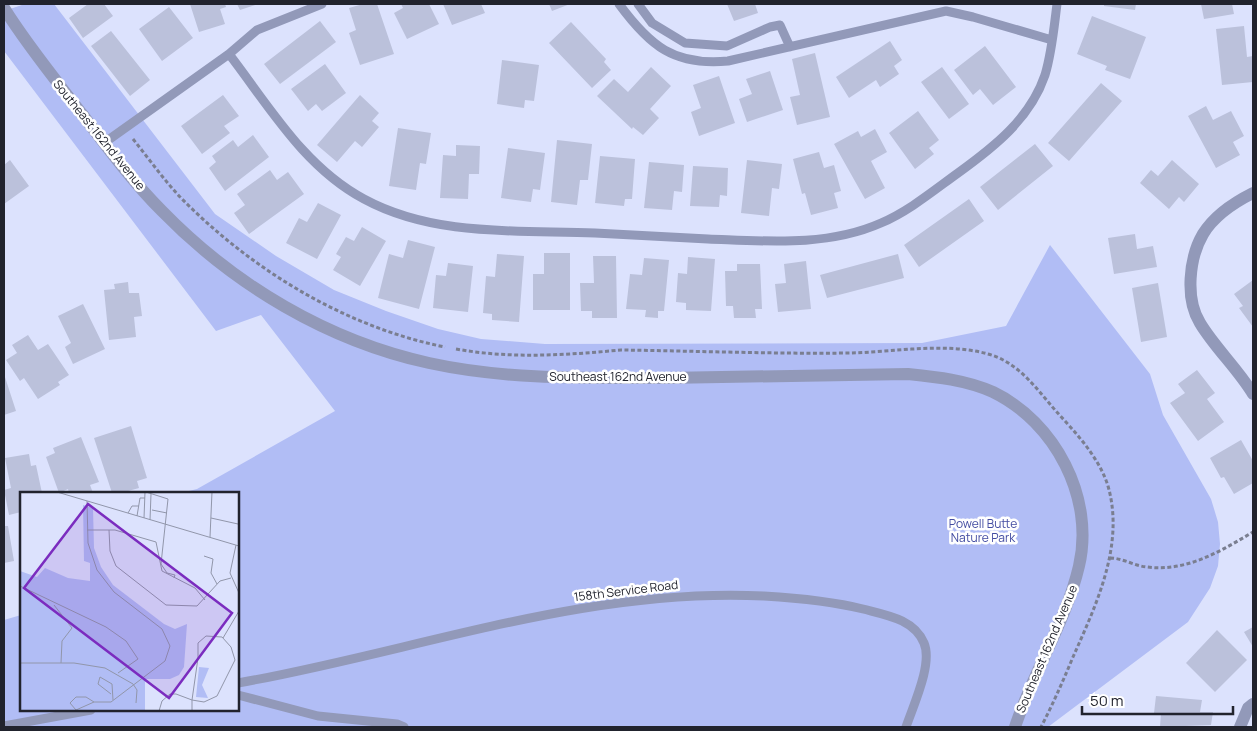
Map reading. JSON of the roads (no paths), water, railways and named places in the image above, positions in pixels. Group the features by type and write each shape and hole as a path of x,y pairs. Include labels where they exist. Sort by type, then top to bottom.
{"street":[{"name":"Southeast 162nd Avenue","path":"4,8 35,53 121,166 162,211 221,265 253,287 326,328 381,349 428,363 510,376 547,378 908,374 967,383 1005,400 1039,427 1060,458 1079,498 1083,532 1080,564 1070,597 1015,727"},
{"path":"1248,195 1225,210 1203,233 1196,252 1190,279 1192,303 1199,322 1253,394"},
{"path":"1240,727 1248,708 1253,704"}],"lane":[{"path":"104,143 229,54 257,30 322,4"},
{"path":"619,4 648,39 668,54 703,62 728,61 946,11 974,17 1052,40"},
{"path":"638,4 652,23 685,43 727,46 770,27 780,26 790,47"},
{"path":"229,54 298,145 320,168 364,199 400,215 435,225 759,241 811,240 859,231 879,224 916,204 981,156 1017,124 1029,106 1045,74 1057,4"},
{"name":"158th Service Road","path":"239,683 528,618 616,602 720,595 784,597 858,607 897,618 915,630 925,645 926,665 906,727"},
{"path":"239,695 318,716 397,724 404,727"},
{"path":"4,726 86,711"}],"park label":[{"name":"Powell Butte Nature Park","path":"983,531"}]}
